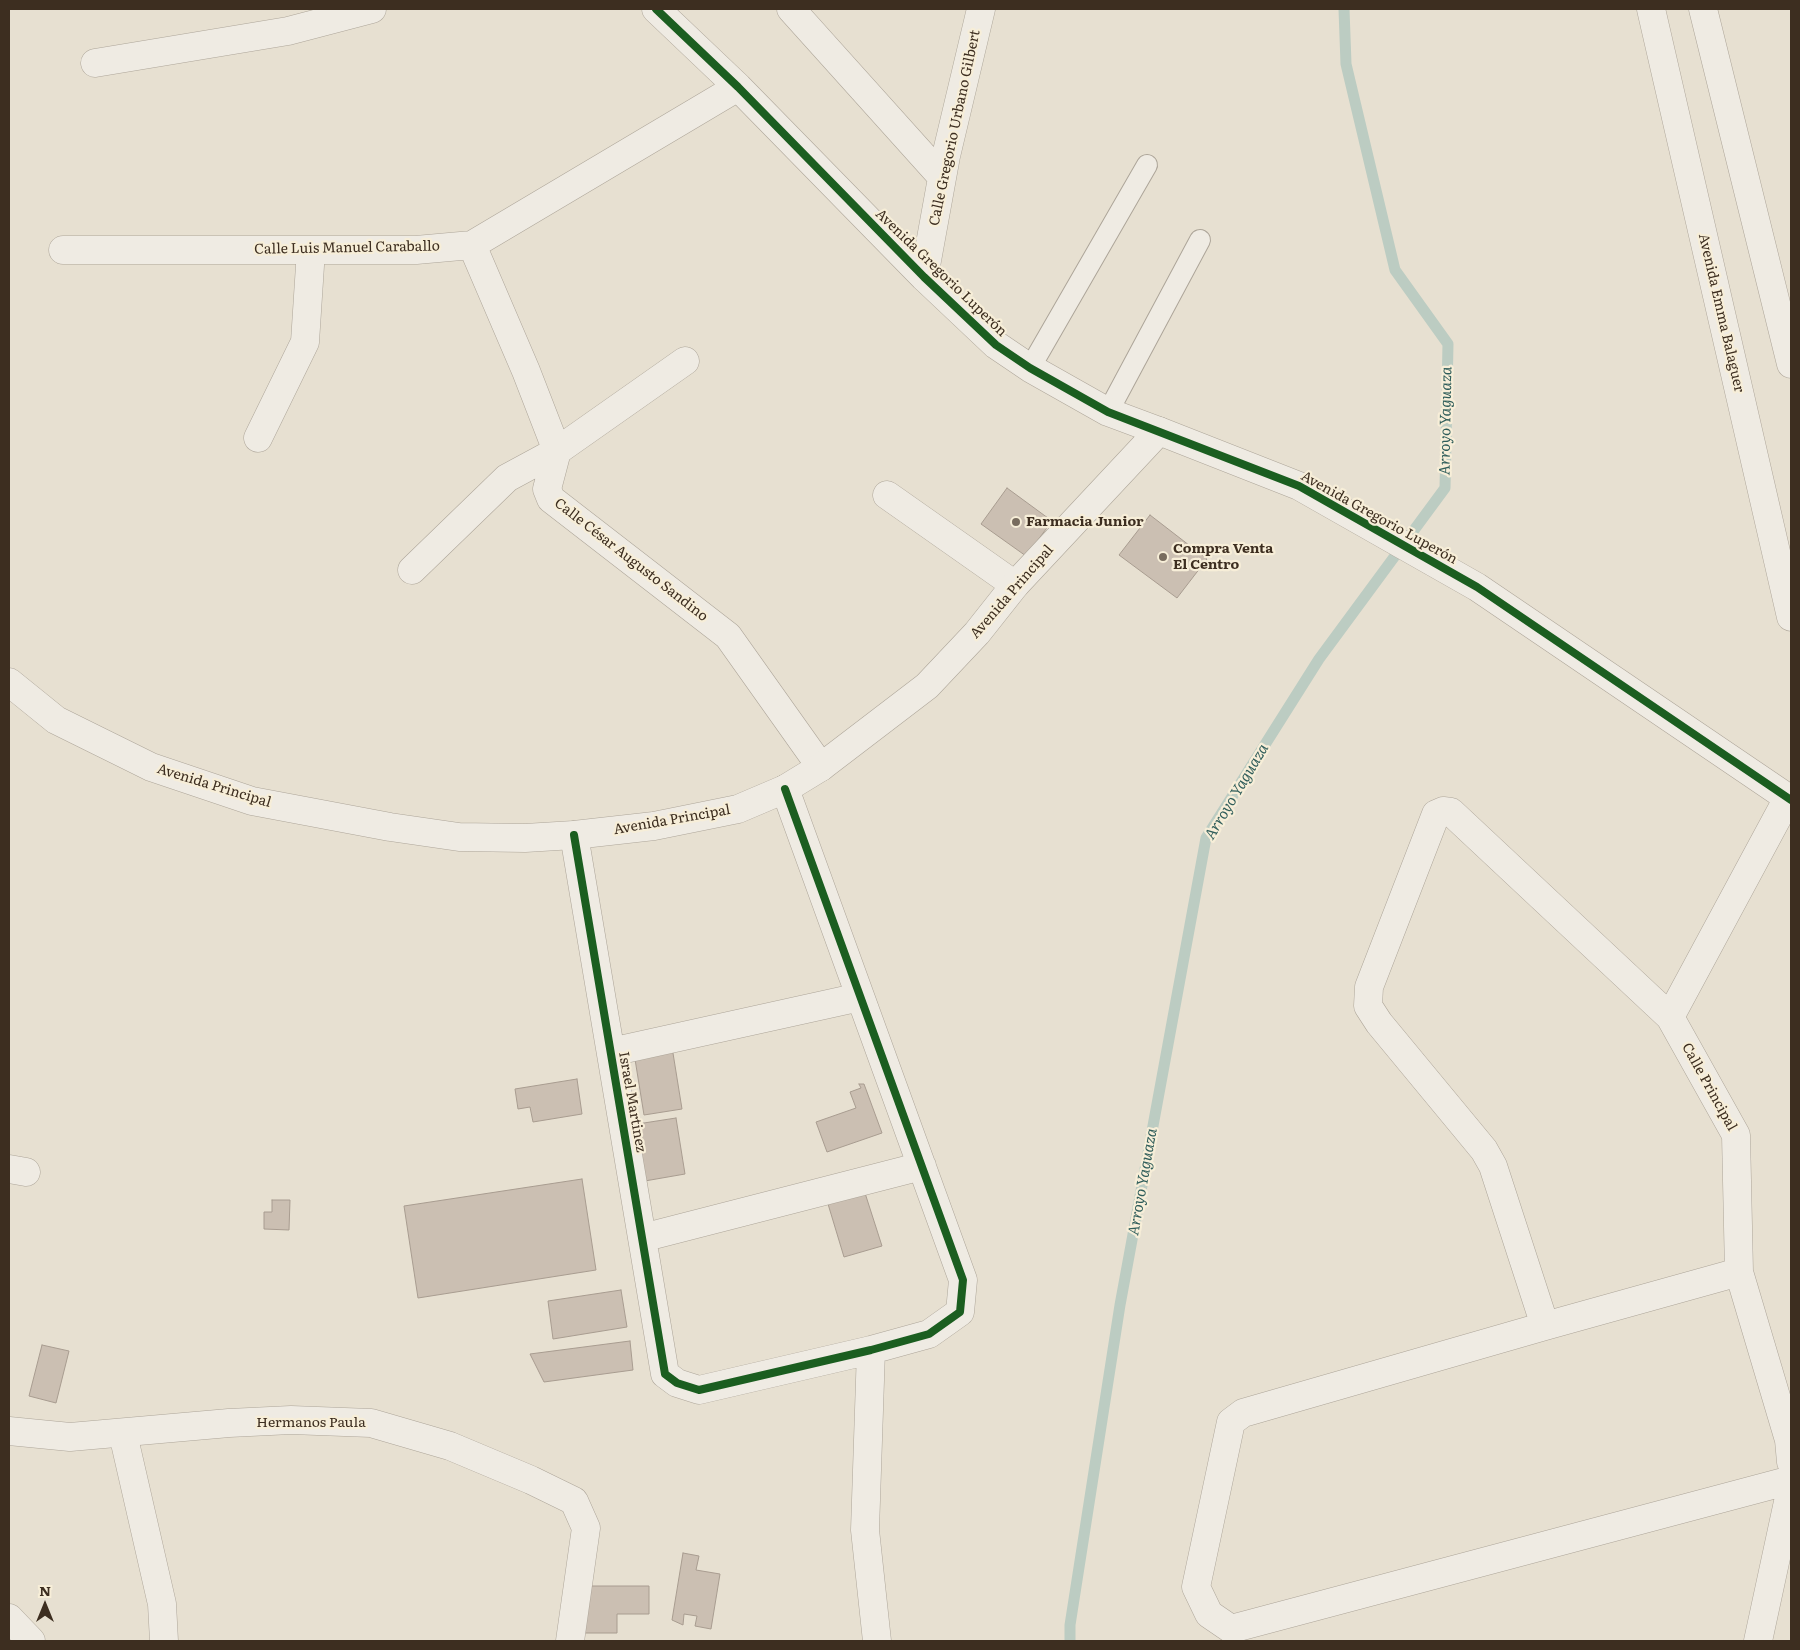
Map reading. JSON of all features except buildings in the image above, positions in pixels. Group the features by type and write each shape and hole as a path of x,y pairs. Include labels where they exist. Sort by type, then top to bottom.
{"street":[{"path":"95,62 288,31 372,9"},
{"name":"Avenida Gregorio Luperón","path":"656,9 738,87 924,277 996,345 1030,368 1108,412 1299,486 1477,587 1790,799"},
{"path":"791,9 942,177"},
{"name":"Calle Gregorio Urbano Gilbert","path":"924,277 942,177 981,9"},
{"name":"Avenida Emma Balaguer","path":"1651,9 1791,617"},
{"path":"1703,9 1791,364"},
{"name":"Calle Luis Manuel Caraballo","path":"63,250 416,250 472,244 738,87"},
{"path":"472,244 526,371 557,451"},
{"path":"258,438 305,342 311,250"},
{"path":"412,570 507,478 557,451 685,361"},
{"name":"Avenida Principal","path":"9,682 56,720 151,767 252,801 390,827 459,837 525,838 654,826 738,808 785,789 821,767 927,686 977,633 1015,585 1159,431"},
{"name":"Calle César Augusto Sandino","path":"557,451 546,489 551,499 728,636 821,767"},
{"path":"887,495 1015,585"},
{"path":"785,789 964,1280 960,1312 930,1334 871,1350 866,1530 876,1641"},
{"path":"1670,1016 1790,799"},
{"name":"Calle Principal","path":"1545,1326 1493,1166 1484,1150 1368,1006 1369,987 1436,814 1443,811 1451,812 1670,1016 1736,1135 1739,1272 1789,1440 1791,1462"},
{"name":"Israel Martinez","path":"574,834 665,1374 678,1383 699,1390 871,1350"},
{"path":"610,1052 860,996"},
{"path":"642,1238 922,1166"},
{"path":"1739,1272 1243,1413 1231,1422 1196,1587 1209,1614 1231,1629 1791,1480"},
{"name":"Hermanos Paula","path":"9,1431 70,1437 123,1434 229,1423 290,1420 371,1423 450,1446 531,1480 574,1501 586,1528 570,1641"},
{"path":"123,1434 162,1604 164,1641"},
{"path":"1758,1641 1791,1488"},
{"path":"9,1618 31,1641"}],"lane":[{"path":"1030,368 1147,165"},
{"path":"1108,412 1200,240"}],"waterway":[{"name":"Arroyo Yaguaza","path":"1070,1641 1070,1625 1120,1305 1206,838 1319,659 1445,488 1448,344 1395,270 1346,64 1344,9"}],"cycle path":[{"path":"656,9 738,87 924,277 996,345 1030,368 1108,412 1299,486 1477,587 1791,800"},
{"path":"574,835 665,1374 677,1383 699,1390 871,1350 929,1334 960,1312 963,1280 785,789"}],"place":[{"name":"Farmacia Junior","path":"1016,522"},
{"name":"Compra Venta El Centro","path":"1163,557"}]}
